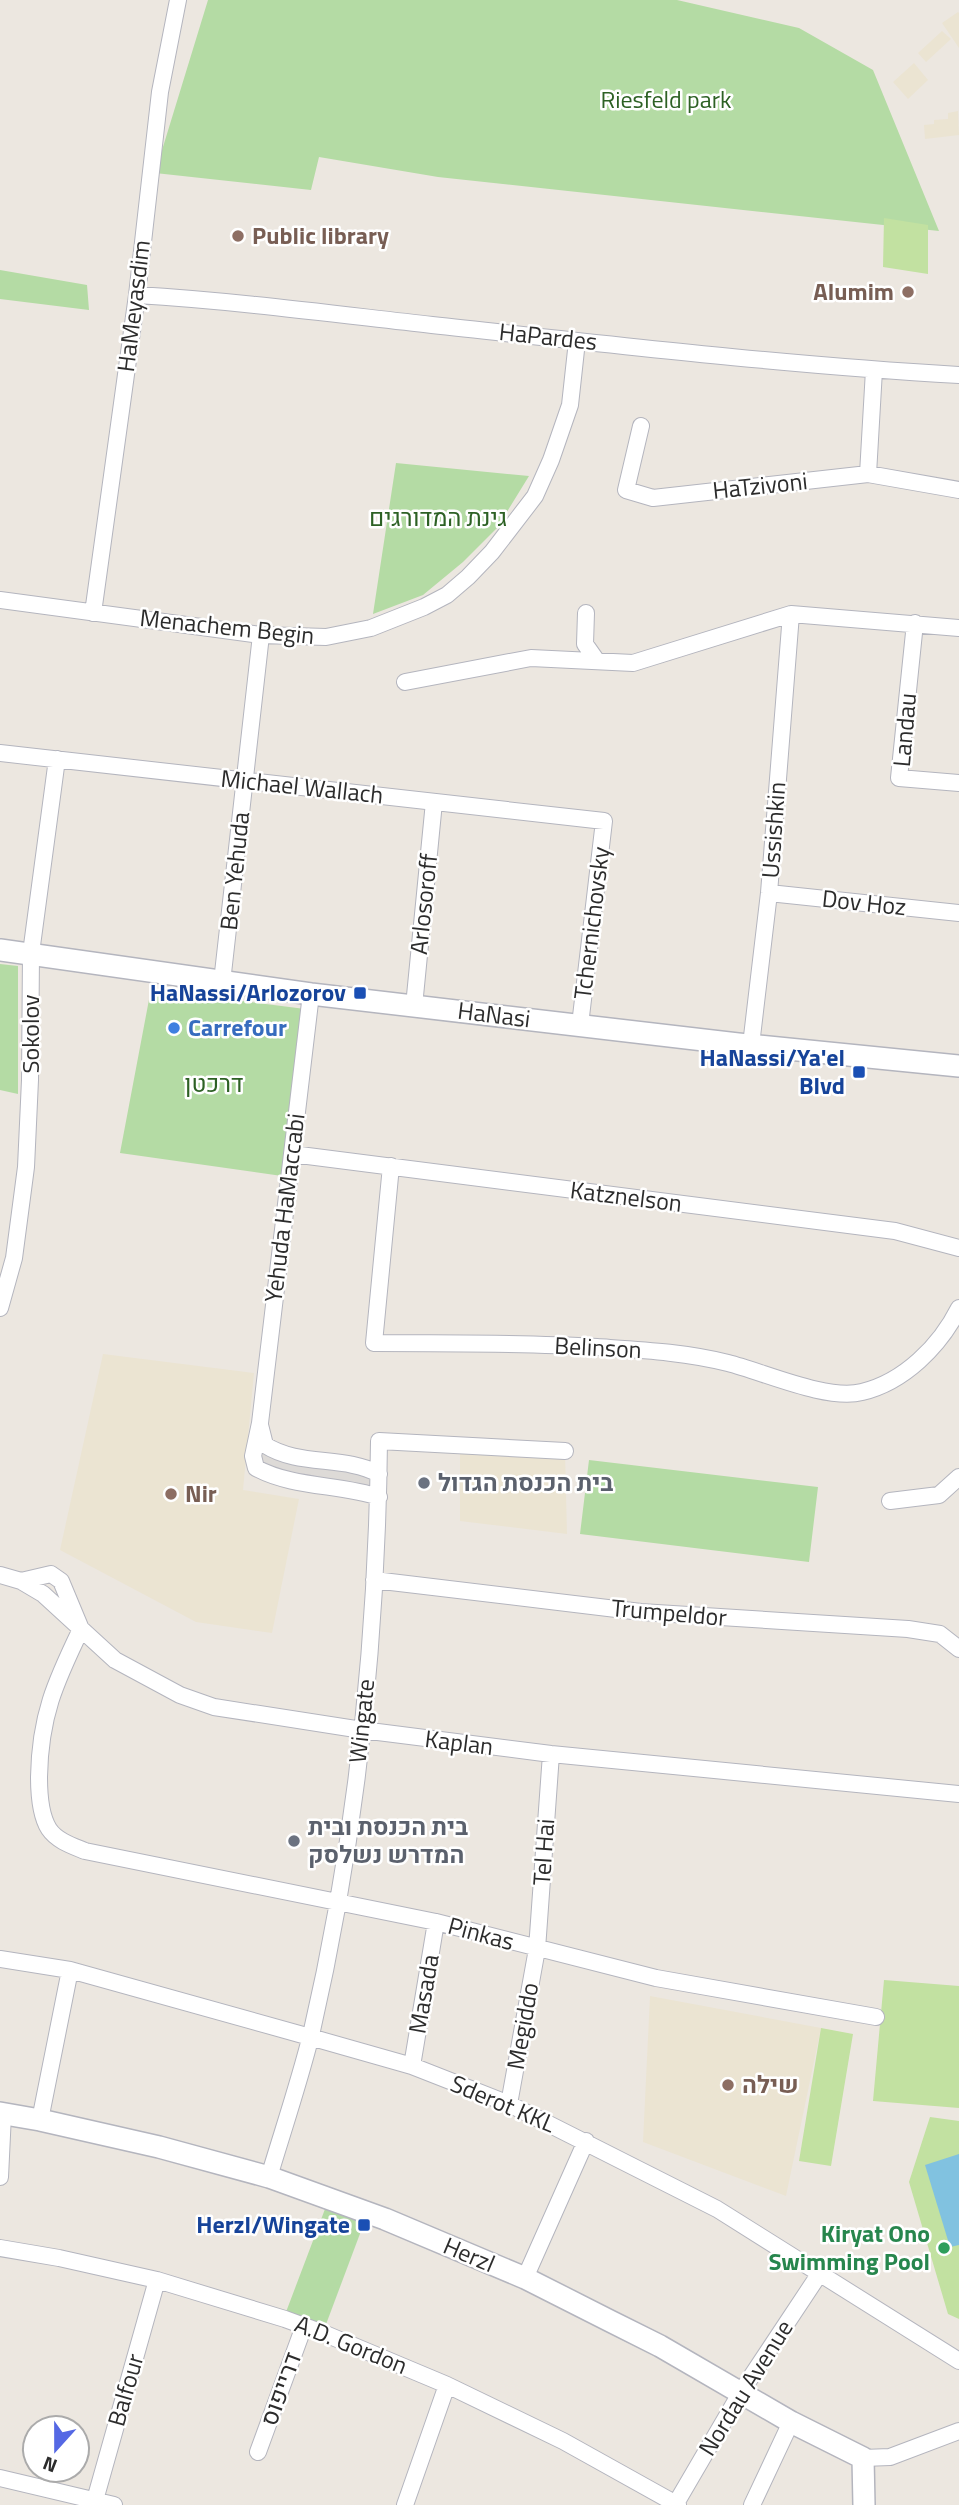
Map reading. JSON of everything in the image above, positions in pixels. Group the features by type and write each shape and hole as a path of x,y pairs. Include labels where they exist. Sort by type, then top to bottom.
{"street":[{"name":"HaMeyasdim","path":"93,613 137,295 160,92 178,0"},
{"name":"HaPardes","path":"137,295 218,301 577,341 874,370 959,375"},
{"name":"Menachem Begin","path":"0,600 261,635 326,637 371,628 424,607 447,595 468,577 492,552 535,496 551,460 569,405 577,341"},
{"path":"868,474 874,370"},
{"name":"HaTzivoni","path":"640,426 626,490 653,498 868,474 959,490"},
{"path":"586,613 585,644 597,661"},
{"path":"405,682 531,658 633,663 791,614 959,628"},
{"name":"Ussishkin","path":"751,1045 769,893 791,614"},
{"name":"Landau","path":"915,623 899,778 959,783"},
{"name":"Ben Yehuda","path":"222,982 261,635"},
{"name":"Michael Wallach","path":"0,752 604,821"},
{"name":"Sokolov","path":"0,1308 15,1258 26,1167 31,953 57,759"},
{"name":"Arlosoroff","path":"414,1006 434,802"},
{"name":"Tchernichovsky","path":"580,1025 604,821"},
{"name":"Dov Hoz","path":"769,893 959,913"},
{"name":"HaNasi","path":"0,950 311,994 959,1066"},
{"name":"Yehuda HaMaccabi","path":"311,994 260,1423 253,1456 256,1468 271,1476 358,1490 379,1497"},
{"name":"Katznelson","path":"292,1154 895,1231 959,1248"},
{"name":"Belinson","path":"391,1166 374,1343 543,1344 688,1354 728,1363 815,1390 860,1393 884,1384 911,1368 943,1333 959,1308"},
{"path":"260,1423 265,1445 274,1451 298,1458 368,1468 379,1474"},
{"name":"Wingate","path":"269,2177 310,2036 338,1901 362,1730 379,1497 379,1441 565,1451"},
{"path":"890,1501 939,1495 959,1477"},
{"name":"Kaplan","path":"0,1575 21,1581 51,1601 115,1660 149,1679 214,1707 362,1730 551,1754 959,1794"},
{"name":"Trumpeldor","path":"374,1580 641,1612 908,1629 940,1634 959,1650"},
{"name":"Pinkas","path":"81,1629 58,1675 44,1719 40,1759 39,1792 49,1830 64,1842 85,1851 436,1922 656,1978 876,2017"},
{"name":"Tel Hai","path":"537,1949 551,1754"},
{"name":"Masada","path":"412,2066 436,1922"},
{"name":"Megiddo","path":"509,2104 537,1949"},
{"name":"Sderot KKL","path":"0,1959 70,1970 310,2036 412,2066 509,2104 717,2209 959,2361"},
{"path":"40,2120 70,1970"},
{"path":"0,2177 1,2113"},
{"name":"Herzl","path":"1,2113 159,2147 269,2177 385,2219 525,2278 660,2346 791,2422 863,2458"},
{"path":"525,2278 586,2141"},
{"name":"A.D. Gordon","path":"0,2248 157,2280 304,2326 447,2385 563,2441 676,2505"},
{"name":"Nordau Avenue","path":"676,2505 741,2392 820,2273"},
{"name":"Balfour","path":"95,2500 157,2280"},
{"name":"דרייפוס","path":"258,2452 304,2326"},
{"path":"405,2505 447,2385"},
{"path":"752,2505 791,2422"},
{"path":"864,2505 863,2458 890,2457 959,2431"},
{"path":"0,2478 114,2505"}],"shaded area":[{"path":"959,13 959,48 942,23"},
{"path":"942,31 951,39 926,62 918,53"},
{"path":"914,63 928,80 908,99 893,82"},
{"path":"958,111 959,135 925,139 924,125 934,124 934,120 948,119 948,113"},
{"name":"Nir","path":"103,1354 254,1373 243,1490 299,1499 272,1633 196,1622 60,1550"},
{"path":"254,1445 368,1468 379,1497 256,1468"},
{"path":"565,1451 567,1534 460,1521 460,1454"},
{"name":"שילה","path":"650,1996 821,2028 786,2196 643,2142"}],"green space":[{"name":"Riesfeld park","path":"208,0 677,0 799,28 873,70 939,231 438,177 319,157 311,190 155,173"},
{"path":"884,218 928,225 928,274 883,267"},
{"path":"0,270 87,285 89,310 0,299"},
{"name":"גינת המדורגים","path":"396,463 529,476 497,528 463,562 423,595 373,614"},
{"path":"0,964 18,966 18,1094 0,1090"},
{"name":"דרכטן","path":"151,989 305,1009 282,1176 120,1153"},
{"path":"589,1460 818,1487 809,1562 580,1534"},
{"path":"884,1980 959,1986 959,2108 873,2101"},
{"path":"821,2028 853,2034 831,2166 799,2161"},
{"name":"Kiryat Ono Swimming Pool","path":"930,2117 959,2121 959,2319 948,2314 909,2182"},
{"path":"325,2209 364,2223 325,2327 286,2312"}],"water":[{"path":"959,2154 959,2245 950,2247 925,2165"}],"place":[{"name":"Public library","path":"238,236"},
{"name":"Alumim","path":"908,292"},
{"name":"HaNassi/Arlozorov","path":"360,993"},
{"name":"Carrefour","path":"174,1028"},
{"name":"HaNassi/Ya'el Blvd","path":"859,1072"},
{"name":"בית הכנסת הגדול","path":"424,1483"},
{"name":"Nir","path":"171,1494"},
{"name":"בית הכנסת ובית המדרש נשלסק","path":"294,1841"},
{"name":"שילה","path":"728,2085"},
{"name":"Herzl/Wingate","path":"364,2225"},
{"name":"Kiryat Ono Swimming Pool","path":"944,2248"}]}
